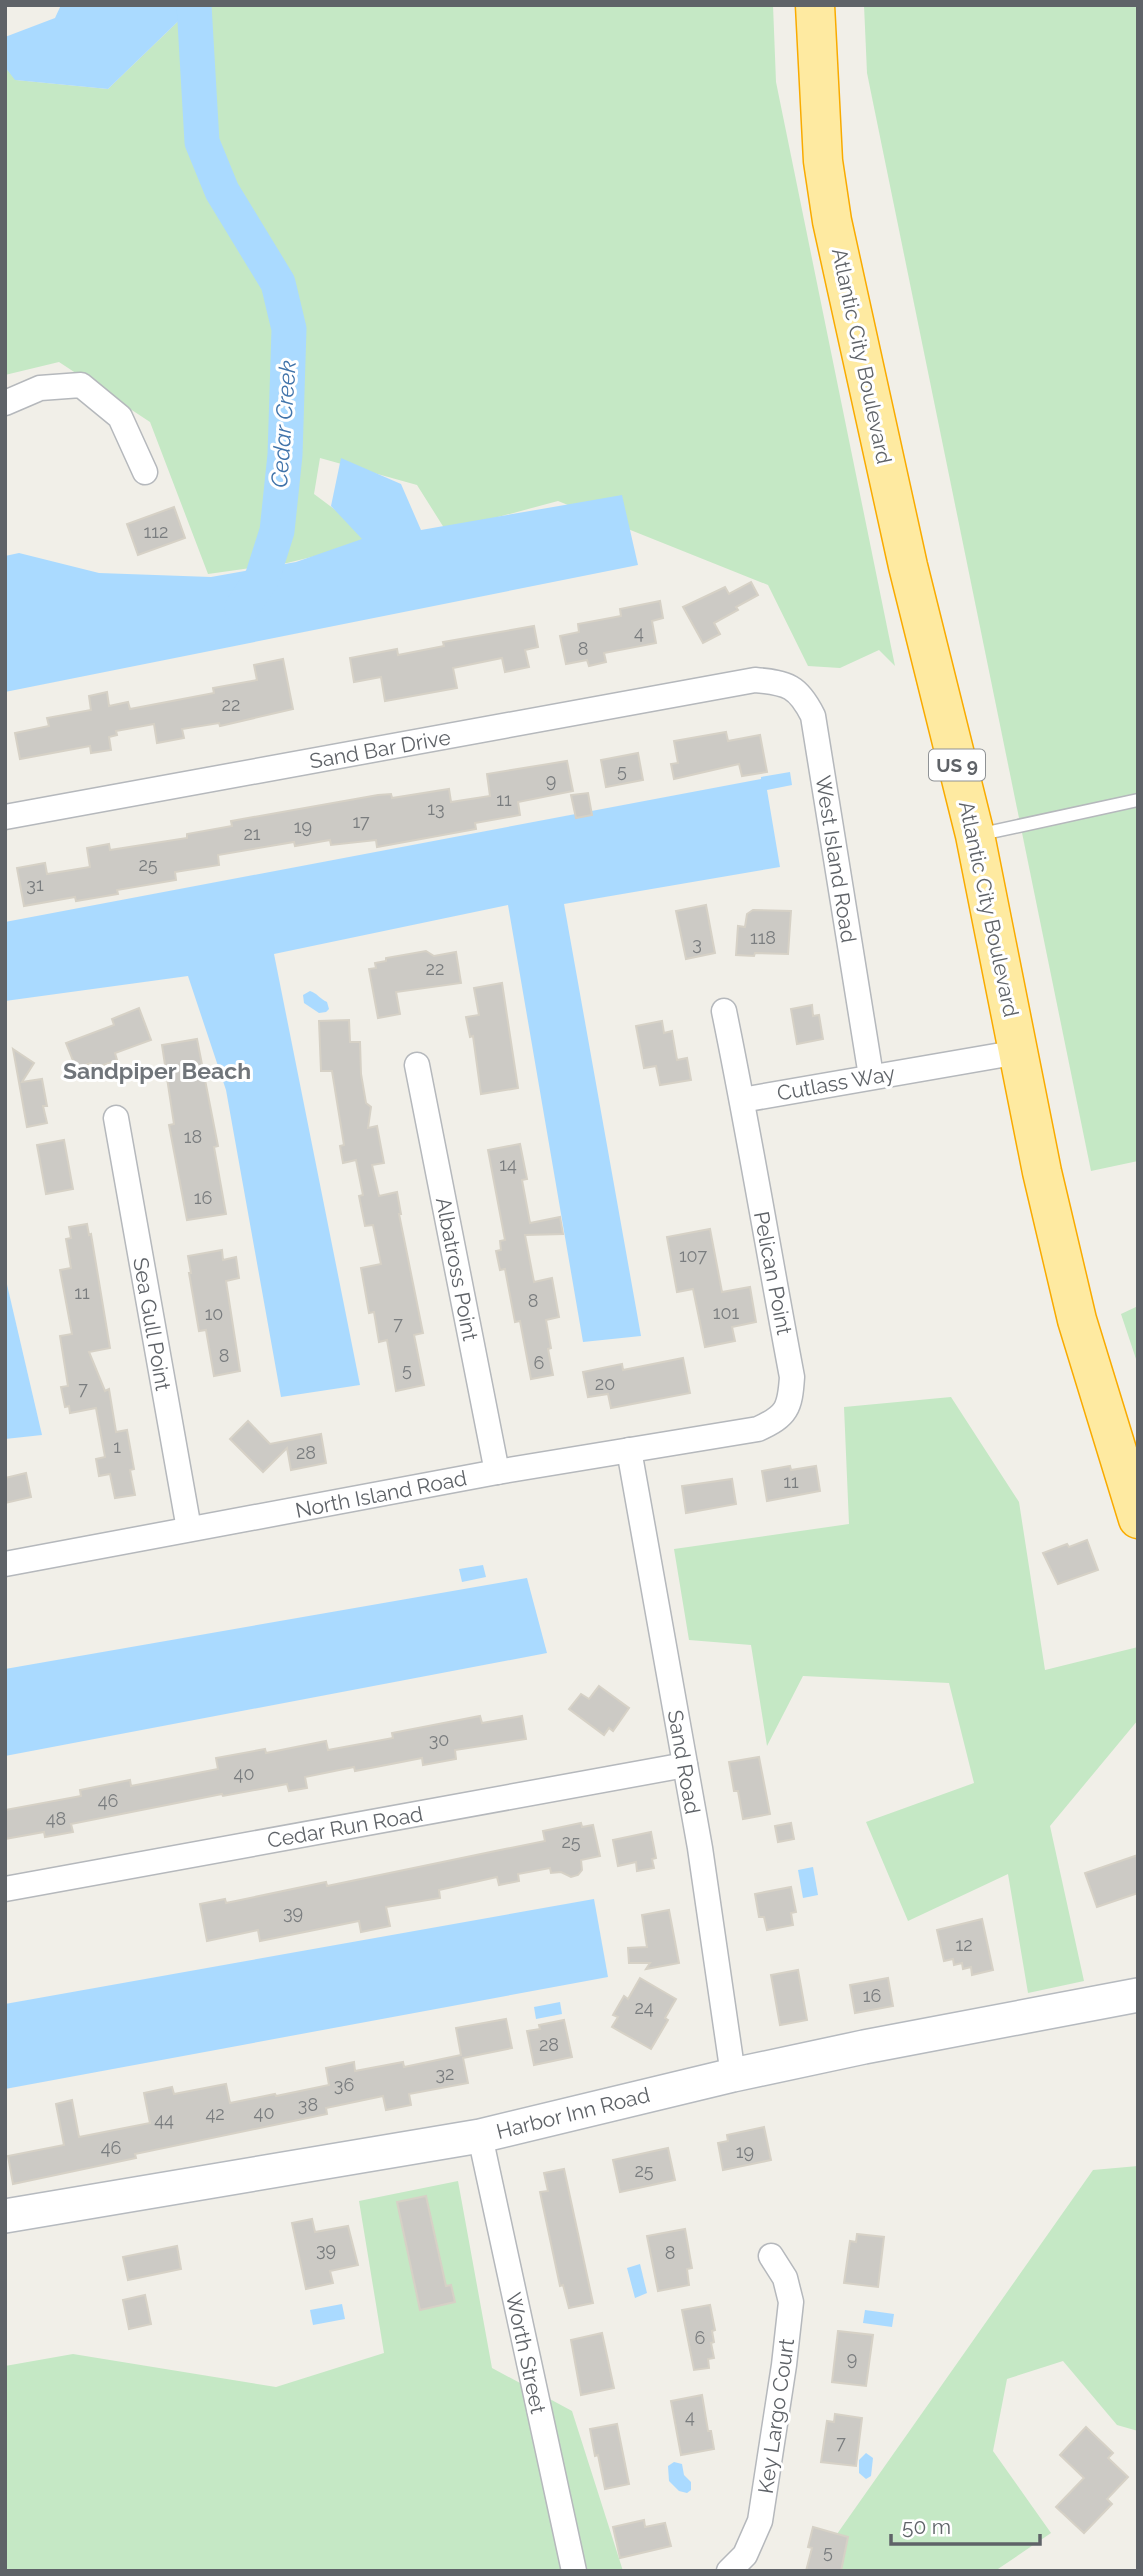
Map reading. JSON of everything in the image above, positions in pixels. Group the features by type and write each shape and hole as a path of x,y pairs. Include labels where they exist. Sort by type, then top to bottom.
{"highway":[{"name":"Atlantic City Boulevard","path":"815,5 823,161 832,221 908,566 975,835 1042,1172 1077,1320 1138,1519"}],"main road":[{"name":"Harbor Inn Road","path":"5,2216 480,2136 733,2074 1138,1995"}],"street":[{"path":"5,403 40,388 80,386 120,417 145,472"},
{"name":"Sand Bar Drive","path":"5,817 755,680"},
{"name":"West Island Road","path":"755,680 777,682 794,688 804,698 813,716 871,1076"},
{"path":"724,1011 743,1100"},
{"name":"Cutlass Way","path":"743,1100 1019,1052"},
{"name":"Albatross Point","path":"417,1065 497,1472"},
{"name":"Pelican Point","path":"743,1100 748,1143 792,1377 791,1404 777,1420 758,1429"},
{"name":"Sea Gull Point","path":"116,1118 189,1529"},
{"name":"North Island Road","path":"5,1564 497,1472 758,1429"},
{"name":"Sand Road","path":"629,1451 700,1848 733,2074"},
{"name":"Cedar Run Road","path":"5,1889 685,1765"},
{"name":"Worth Street","path":"480,2136 573,2571"},
{"name":"Key Largo Court","path":"729,2571 745,2555 760,2521 782,2379 791,2302 785,2278 771,2256"}],"lane":[{"path":"975,835 1138,800"}],"green space":[{"path":"195,5 773,5 776,82 895,666 879,650 840,668 808,666 768,585 558,501 446,531 417,485 320,458 314,494 377,541 287,563 208,574 150,422 59,362 5,375 5,67 16,80 108,89"},
{"path":"864,5 1138,5 1138,1161 1091,1171 867,73"},
{"path":"1138,1306 1138,1365 1121,1314"},
{"path":"951,1397 1019,1502 1045,1670 1138,1647 1138,1720 1050,1826 1084,1981 1028,1993 1008,1874 908,1921 866,1822 974,1783 949,1683 803,1676 767,1746 751,1645 689,1640 674,1549 849,1524 844,1407"},
{"path":"1138,2166 1138,2431 1117,2425 1063,2361 1007,2379 993,2451 1051,2533 995,2571 811,2571 1093,2170"},
{"path":"458,2181 492,2368 572,2411 623,2571 5,2571 5,2366 73,2354 276,2387 384,2353 359,2201"}],"water":[{"path":"61,5 195,5 108,89 15,80 5,67 5,37 55,18"},
{"path":"341,458 401,484 421,530 622,495 638,565 5,692 5,556 19,553 99,573 211,577 296,562 362,539 331,506"},
{"path":"790,772 792,785 767,790 780,867 564,904 641,1336 583,1342 508,905 274,954 360,1385 281,1397 226,1090 188,976 5,1001 5,922"},
{"path":"310,991 327,1002 329,1009 326,1012 319,1013 304,1003 303,995"},
{"path":"5,1276 42,1435 5,1439"},
{"path":"483,1565 486,1577 462,1582 459,1569"},
{"path":"527,1578 547,1653 5,1756 5,1669"},
{"path":"813,1867 818,1895 803,1898 798,1870"},
{"path":"594,1899 608,1977 5,2089 5,2004"},
{"path":"560,2002 562,2014 536,2019 534,2007"},
{"path":"640,2264 647,2293 635,2298 627,2268"},
{"path":"342,2304 345,2319 313,2325 310,2310"},
{"path":"865,2310 894,2314 892,2327 863,2323"},
{"path":"866,2453 873,2458 871,2476 866,2479 859,2473 859,2460"},
{"path":"674,2462 682,2464 684,2475 691,2482 691,2490 687,2493 679,2491 669,2481 668,2466"}],"building":[{"path":"174,507 185,538 138,555 127,524"},
{"path":"751,582 758,595 714,623 720,634 703,643 683,607 725,587 729,594"},
{"path":"660,601 663,618 652,621 656,643 604,653 606,662 589,666 587,660 566,664 560,636 579,632 578,624 621,616 620,609"},
{"path":"534,626 538,647 525,650 529,667 505,672 502,658 453,668 457,688 385,701 381,677 354,682 350,658 397,649 398,655 444,646 443,642"},
{"path":"283,659 293,709 220,726 219,723 182,729 184,738 157,743 154,724 116,731 117,735 109,737 111,750 91,753 90,746 20,759 15,733 49,726 47,718 91,710 89,696 107,692 109,706 128,702 130,709 214,693 213,688 257,680 254,665"},
{"path":"726,732 728,741 760,735 767,772 742,776 739,764 674,779 671,764 678,763 674,741"},
{"path":"638,753 643,780 606,787 601,760"},
{"path":"567,761 573,791 518,802 520,815 475,823 476,829 377,847 376,840 331,845 330,840 295,846 294,842 218,855 219,865 175,872 176,880 117,890 118,894 76,901 75,897 24,906 17,868 45,863 47,874 90,867 87,848 109,844 110,850 187,838 187,834 232,826 231,821 378,795 391,794 392,798 449,789 451,802 490,796 487,774"},
{"path":"588,793 592,815 576,818 571,795"},
{"path":"706,905 715,953 686,959 676,911"},
{"path":"753,910 791,911 788,954 736,955 738,926 745,927 747,914"},
{"path":"426,951 434,956 456,952 461,983 396,992 400,1014 378,1018 369,969 376,968 375,963 386,961 386,958"},
{"path":"502,983 518,1088 481,1094 473,1036 470,1037 466,1017 479,1015 474,988"},
{"path":"812,1005 813,1016 819,1015 823,1039 797,1044 791,1009"},
{"path":"139,1008 151,1040 115,1053 117,1060 93,1069 91,1063 76,1068 66,1043 114,1025 112,1019"},
{"path":"349,1020 350,1042 360,1042 361,1074 366,1103 371,1107 368,1128 377,1126 384,1163 372,1165 379,1196 397,1192 423,1333 414,1335 424,1385 396,1391 387,1340 379,1342 374,1312 369,1313 361,1268 381,1264 373,1225 365,1226 359,1196 363,1195 356,1160 343,1163 340,1146 344,1145 332,1071 321,1071 319,1021"},
{"path":"662,1021 664,1033 672,1031 677,1060 687,1058 691,1080 660,1085 656,1066 644,1068 636,1026"},
{"path":"197,1039 218,1146 214,1147 226,1214 187,1220 169,1125 174,1124 162,1045"},
{"path":"13,1049 34,1063 22,1082 42,1079 47,1123 27,1127"},
{"path":"64,1140 73,1189 46,1194 37,1145"},
{"path":"520,1144 527,1179 522,1180 530,1223 560,1217 563,1234 525,1235 534,1282 552,1278 559,1317 546,1320 553,1375 531,1379 520,1321 515,1322 505,1269 500,1270 496,1251 501,1250 500,1241 505,1240 488,1150"},
{"path":"87,1224 89,1235 91,1234 110,1348 89,1352 105,1391 109,1389 116,1432 127,1430 134,1469 130,1470 135,1495 115,1498 110,1474 99,1476 96,1459 105,1457 96,1408 70,1413 69,1406 65,1407 61,1387 68,1386 60,1336 72,1334 60,1270 71,1268 66,1239 71,1238 69,1227"},
{"path":"710,1229 722,1292 750,1287 756,1322 732,1327 735,1341 705,1347 693,1289 677,1292 667,1237"},
{"path":"222,1250 223,1260 236,1257 239,1278 226,1281 240,1371 214,1376 206,1330 199,1331 188,1256"},
{"path":"683,1358 690,1393 611,1408 608,1394 588,1397 583,1372 622,1364 623,1370"},
{"path":"248,1421 270,1444 321,1434 326,1463 291,1470 287,1448 263,1472 230,1439"},
{"path":"790,1466 791,1470 816,1466 820,1491 767,1501 762,1471"},
{"path":"26,1473 31,1497 5,1503 5,1478"},
{"path":"732,1479 736,1504 686,1513 682,1486"},
{"path":"1087,1540 1098,1570 1058,1584 1043,1553"},
{"path":"599,1686 629,1708 613,1731 609,1728 604,1735 569,1709 581,1694 589,1699"},
{"path":"480,1716 482,1723 522,1716 526,1739 455,1750 456,1759 423,1765 422,1758 305,1777 307,1788 289,1791 287,1784 223,1796 222,1794 71,1824 73,1832 45,1837 44,1832 5,1839 5,1810 81,1796 80,1790 130,1780 131,1786 218,1769 216,1758 265,1749 266,1753 326,1741 328,1750 393,1738 392,1733"},
{"path":"759,1757 770,1814 743,1819 729,1762"},
{"path":"581,1823 582,1827 593,1825 600,1856 581,1860 582,1870 578,1875 571,1877 561,1872 551,1873 550,1868 518,1874 519,1881 499,1885 497,1877 439,1890 440,1898 386,1907 390,1926 361,1932 359,1921 260,1941 258,1930 207,1941 200,1904 225,1899 226,1903 326,1882 327,1886 545,1841 543,1831"},
{"path":"791,1823 794,1839 778,1842 775,1826"},
{"path":"651,1832 656,1858 652,1859 654,1868 637,1871 636,1862 618,1866 613,1840"},
{"path":"1138,1855 1138,1893 1097,1907 1085,1873"},
{"path":"791,1887 796,1912 791,1913 793,1925 767,1930 764,1917 759,1917 755,1894"},
{"path":"669,1910 679,1963 646,1969 650,1963 629,1963 628,1948 647,1947 642,1915"},
{"path":"982,1919 993,1970 972,1975 971,1967 963,1969 962,1963 954,1965 953,1959 944,1961 937,1930"},
{"path":"798,1970 807,2020 780,2025 771,1975"},
{"path":"640,1978 676,1999 665,2018 668,2020 651,2049 612,2027 618,2017 613,2015 624,1996 628,1999"},
{"path":"888,1978 893,2006 855,2013 850,1985"},
{"path":"506,2019 512,2048 463,2058 468,2083 409,2094 411,2105 386,2110 383,2096 326,2108 327,2114 135,2154 136,2158 13,2184 8,2156 64,2145 56,2104 72,2100 79,2137 150,2123 144,2093 172,2087 174,2094 226,2084 230,2103 275,2094 276,2096 329,2085 326,2068 354,2062 355,2071 403,2062 404,2067 461,2055 456,2028"},
{"path":"564,2020 572,2057 534,2065 527,2031 540,2029 539,2025"},
{"path":"764,2127 771,2160 723,2170 718,2143 728,2141 727,2135"},
{"path":"668,2148 675,2180 620,2192 613,2160"},
{"path":"564,2169 593,2303 569,2308 563,2285 560,2286 540,2192 548,2191 544,2173"},
{"path":"426,2196 446,2286 451,2285 455,2302 420,2310 397,2202"},
{"path":"312,2219 315,2232 348,2226 358,2265 330,2271 333,2283 306,2289 292,2223"},
{"path":"685,2229 692,2268 687,2269 689,2285 658,2291 647,2236"},
{"path":"857,2234 884,2237 878,2287 844,2283 850,2241 856,2242"},
{"path":"177,2246 181,2269 128,2280 123,2257"},
{"path":"145,2295 151,2324 129,2329 123,2300"},
{"path":"710,2305 715,2330 712,2331 714,2342 711,2343 714,2358 708,2359 709,2368 694,2370 682,2310"},
{"path":"838,2331 873,2335 866,2386 832,2382"},
{"path":"602,2333 614,2388 581,2395 571,2340"},
{"path":"702,2395 714,2449 681,2455 671,2401"},
{"path":"835,2414 862,2418 856,2466 821,2462 827,2421 834,2422"},
{"path":"617,2424 629,2484 605,2489 590,2429"},
{"path":"1086,2427 1113,2453 1108,2458 1128,2477 1107,2499 1112,2504 1084,2533 1056,2507 1084,2478 1060,2455"},
{"path":"644,2520 645,2527 665,2523 671,2546 620,2558 613,2527"},
{"path":"813,2527 848,2537 841,2571 806,2571 812,2548 808,2547"}],"waterway":[{"name":"Cedar Creek","path":"194,5 202,142 222,191 278,283 289,329 285,455 277,531 262,578 242,608"}],"district":[{"name":"Sandpiper Beach","path":"157,1070"}]}
